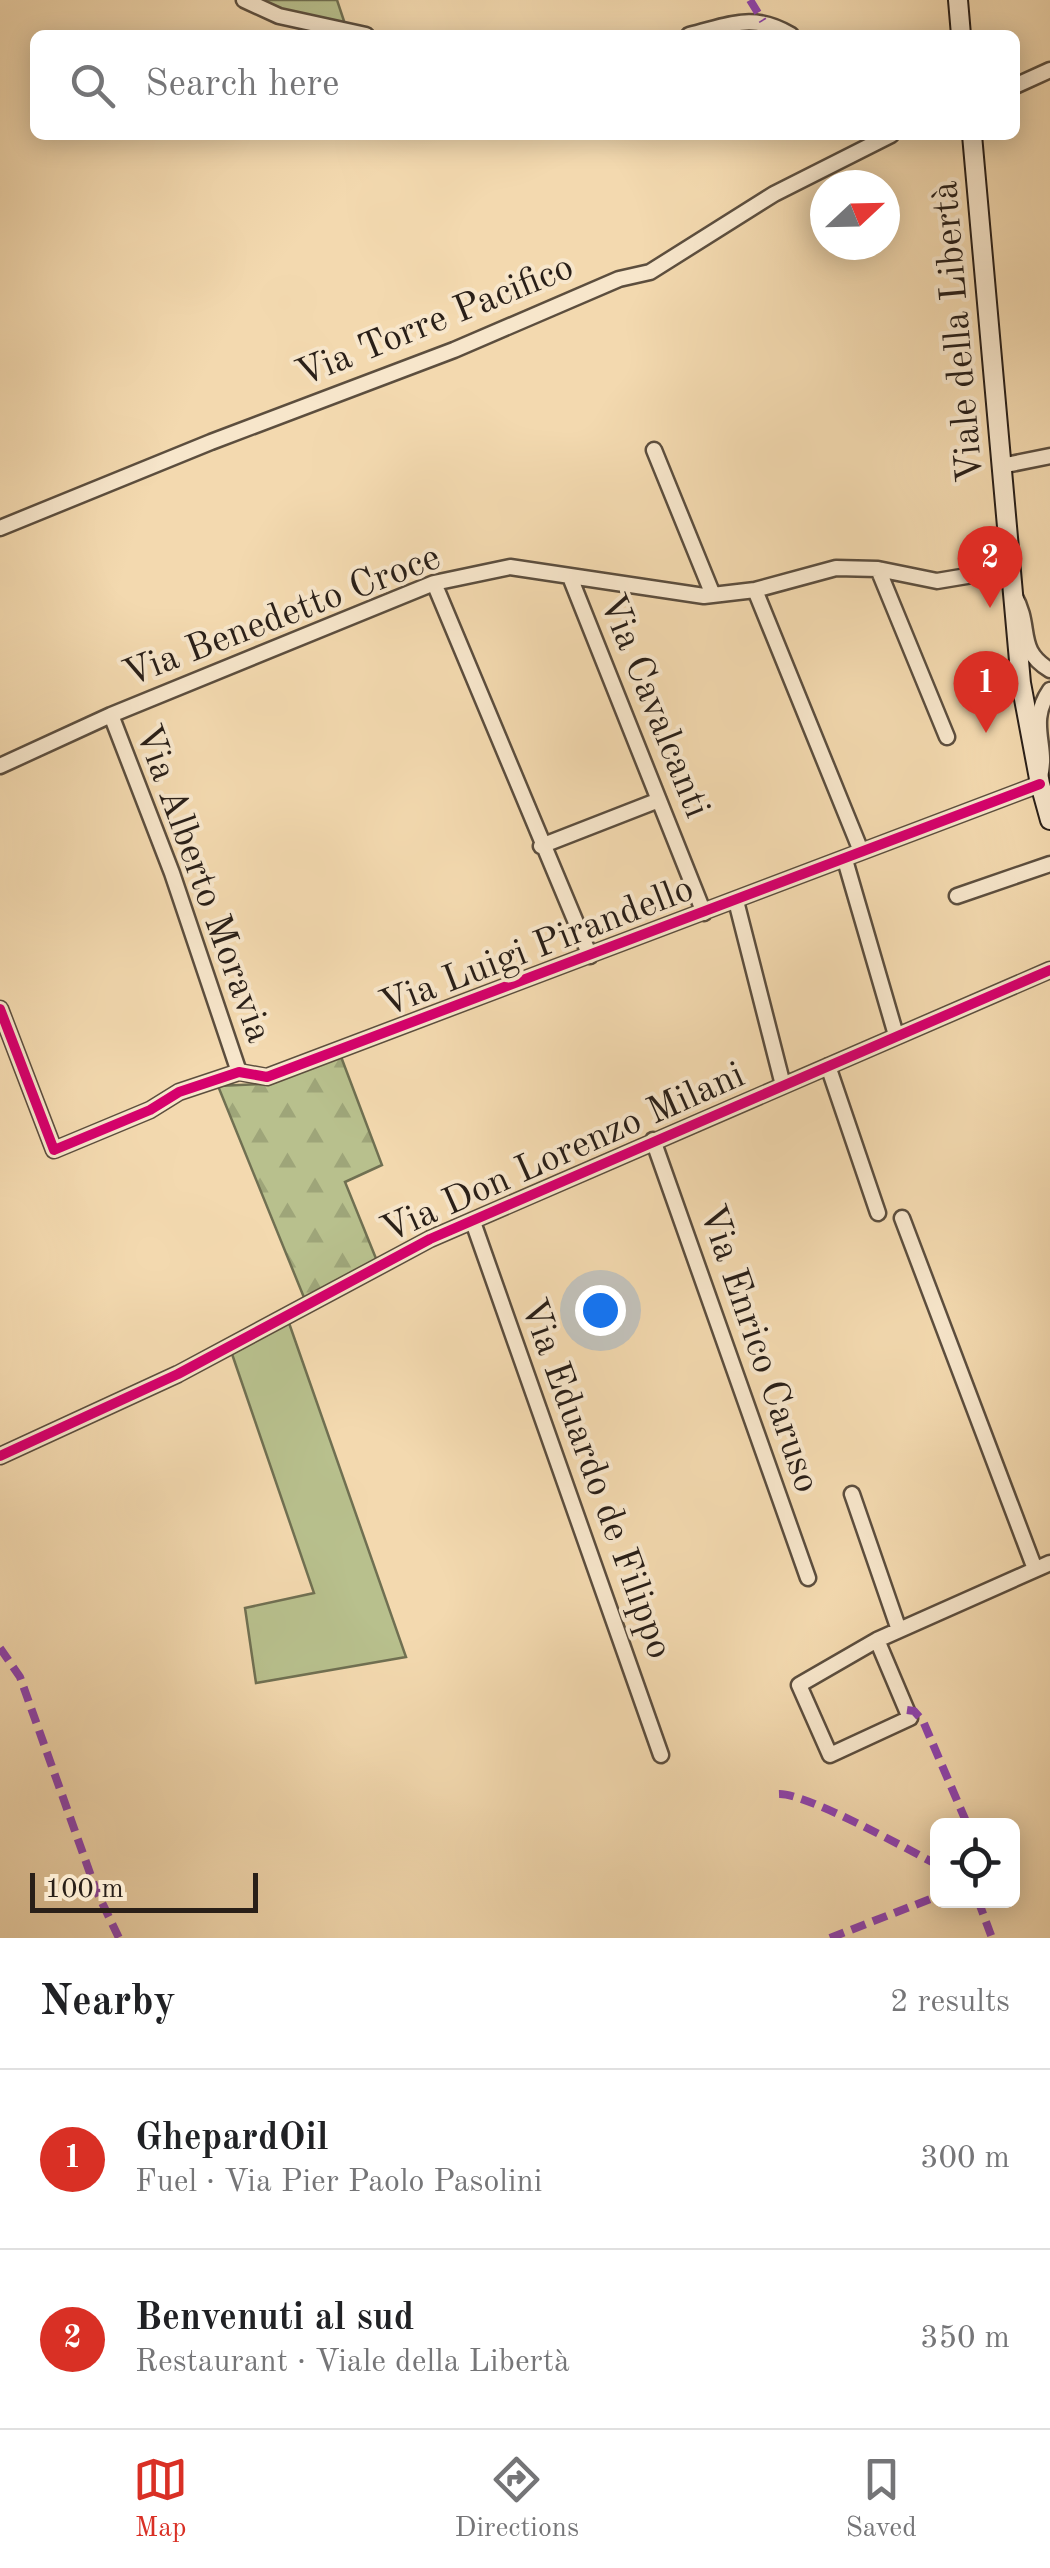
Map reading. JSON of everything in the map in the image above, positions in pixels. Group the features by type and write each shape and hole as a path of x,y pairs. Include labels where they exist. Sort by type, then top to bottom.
{"main road":[{"path":"958,0 961,30"},
{"name":"Viale della Libertà","path":"972,140 1021,683 1050,820"}],"street":[{"path":"244,0 280,16 343,30"},
{"path":"709,30 750,20 784,30"},
{"path":"1020,84 1050,70"},
{"name":"Via Torre Pacifico","path":"0,528 211,442 454,350 619,280 650,272 774,194 875,140"},
{"path":"654,450 714,594"},
{"path":"1000,466 1050,456"},
{"name":"Via Benedetto Croce","path":"0,766 111,715 434,583 510,567 714,594 755,590 836,568 878,569 938,581 1009,569"},
{"path":"878,569 946,737"},
{"name":"Via Cavalcanti","path":"570,576 704,913"},
{"path":"434,583 590,956"},
{"path":"755,590 860,850"},
{"path":"1012,591 1024,612 1032,660 1050,670"},
{"path":"1040,782 1046,765 1038,714 1050,690"},
{"name":"Via Alberto Moravia","path":"111,715 172,872 239,1072"},
{"name":"Via Luigi Pirandello","path":"0,1009 54,1150 150,1110 179,1092 239,1072 267,1077 846,860 860,850 1040,782"},
{"path":"541,846 660,800"},
{"path":"846,860 896,1034"},
{"path":"957,896 1050,864"},
{"path":"736,901 783,1085"},
{"name":"Via Don Lorenzo Milani","path":"0,1456 178,1374 396,1257 653,1140 1050,970"},
{"path":"828,1066 878,1213"},
{"name":"Via Enrico Caruso","path":"653,1140 808,1578"},
{"path":"877,1640 910,1718 830,1755 798,1685 877,1640 1043,1566 902,1218"},
{"name":"Via Eduardo de Filippo","path":"473,1222 662,1755"},
{"path":"852,1494 899,1630"}],"green space":[{"path":"255,0 337,0 346,27 278,9"},
{"path":"340,1054 382,1165 345,1182 377,1261 305,1300 218,1086 262,1084"},
{"path":"289,1323 406,1657 256,1683 245,1608 314,1593 232,1354"}],"marked path":[{"path":"750,0 763,21"},
{"path":"0,1648 20,1677 96,1890 119,1938"},
{"path":"907,1710 914,1711 923,1721 965,1818"},
{"path":"779,1794 831,1811 930,1861"},
{"path":"830,1938 930,1899"},
{"path":"981,1908 992,1938"}],"cycle path":[{"path":"0,1009 54,1150 150,1110 179,1092 239,1072 267,1077 1040,784"},
{"path":"0,1456 178,1374 430,1239 1050,970"}],"place":[{"name":"Benvenuti al sud","path":"990,608"},
{"name":"GhepardOil","path":"986,733"}]}
